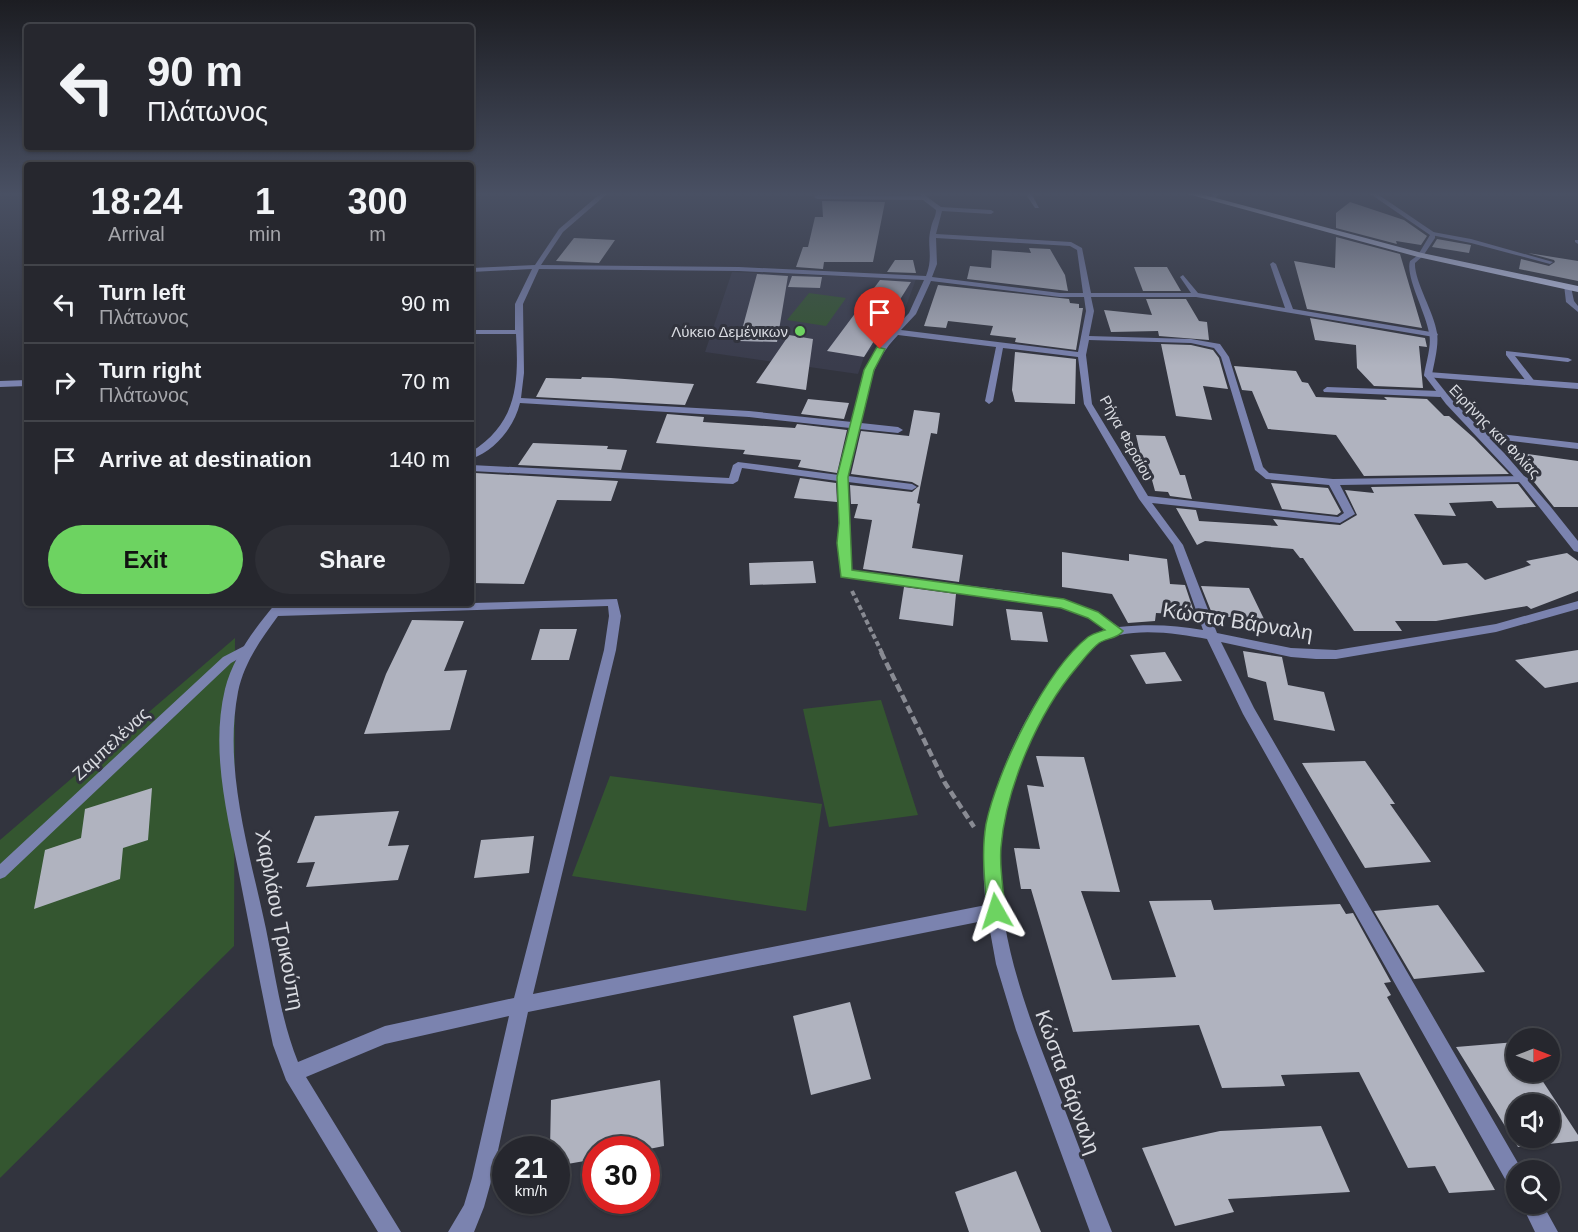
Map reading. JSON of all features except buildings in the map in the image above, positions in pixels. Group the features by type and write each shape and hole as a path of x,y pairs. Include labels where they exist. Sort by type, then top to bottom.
{"main road":[{"path":"1404,250 1578,289"}],"street":[{"path":"474,454 486,448 497,437 518,400 521,382 519,304 548,250"},
{"path":"934,250 929,278 915,310 873,358 843,477 845,523 843,543 846,574 1054,602 1084,610 1116,631"},
{"name":"Ρήγα Φεραίου","path":"1080,250 1090,311 1082,356 1088,404 1144,499 1178,545 1212,637 1248,710 1506,1162"},
{"path":"1420,255 1423,250"},
{"name":"Ειρήνης και Φιλίας","path":"1420,255 1413,262 1411,272 1422,296 1434,335 1428,375 1440,394 1524,479 1578,549"},
{"path":"1273,264 1290,311"},
{"path":"474,270 537,267 720,268 929,278 1060,295 1196,295 1244,301 1434,335"},
{"path":"1184,278 1196,295"},
{"path":"1567,287 1570,302 1578,310"},
{"path":"474,332 519,332"},
{"path":"896,332 1082,356"},
{"path":"1086,338 1191,341 1217,346 1225,357 1258,468 1266,476 1333,482 1524,479"},
{"path":"989,401 1000,345"},
{"path":"1428,375 1578,386"},
{"path":"0,384 24,383"},
{"path":"1327,390 1440,394"},
{"path":"518,400 749,414 898,430"},
{"path":"1483,435 1578,446"},
{"path":"474,468 733,481 738,465 843,477 912,488"},
{"path":"1144,499 1340,520 1350,514 1333,482"},
{"path":"459,1232 466,1225 474,1207 482,1178 609,650 615,616 614,602 474,604"},
{"name":"Κώστα Βάρναλη","path":"1101,1232 1011,989 996,911 992,850 1000,801 1036,716 1087,645 1100,636 1116,631 1147,629 1212,637 1303,654 1339,654 1495,628 1578,605"},
{"path":"278,607 345,606"},
{"name":"Χαριλάου Τρικούπη","path":"278,607 250,647 237,674 232,691 229,721 229,771 238,827 282,1045 293,1073 390,1232"},
{"path":"293,1073 385,1035 522,1005 996,911"},
{"path":"1536,1214 1547,1232"}],"lane":[{"path":"1507,250 1550,262"},
{"path":"1532,383 1509,353 1568,360"},
{"name":"Ζαμπελένας","path":"0,873 226,660 250,647"}],"path":[{"path":"846,574 874,638 945,783 965,815 992,850"}],"shaded area":[{"name":"Λύκειο Δεμένικων","path":"732,272 916,279 905,309 864,357 858,374 705,352"}],"green space":[{"path":"809,293 846,298 826,326 787,320"},
{"path":"235,638 234,946 0,1178 0,840"},
{"path":"881,700 918,815 829,827 803,709"},
{"path":"610,776 822,804 806,911 572,876"}],"place":[{"name":"Λύκειο Δεμένικων","path":"800,331"}],"route":[{"path":"880,349 873,358 869,370 843,477 845,523 843,543 846,574 1021,596 1064,604 1084,610 1116,631 1100,636 1087,645 1070,666 1036,716 1008,778 994,826 992,850 996,911"}]}
